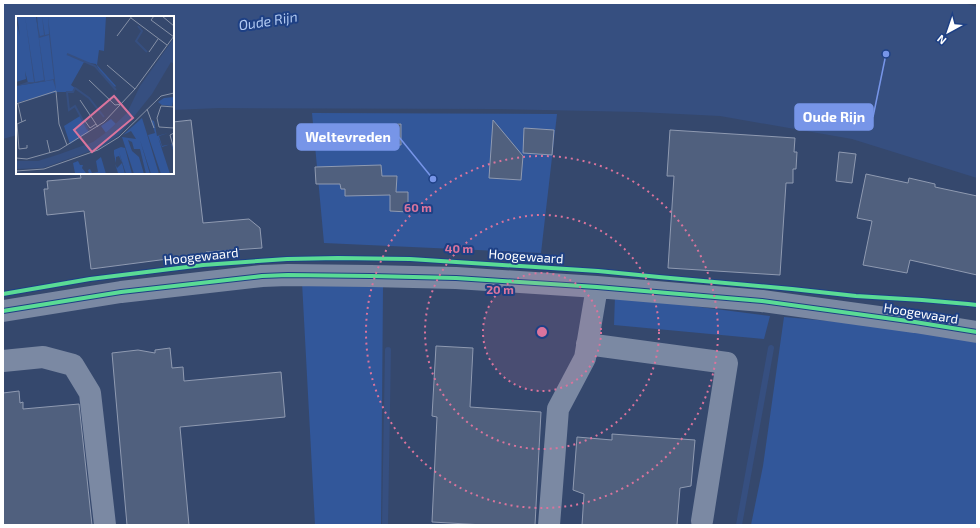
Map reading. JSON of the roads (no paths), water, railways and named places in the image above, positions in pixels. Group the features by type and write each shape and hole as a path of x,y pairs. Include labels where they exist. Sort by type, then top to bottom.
{"street":[{"name":"Hoogewaard","path":"3,311 121,292 268,276 456,278 598,287 762,301 977,332"},
{"path":"549,525 558,409 585,358 598,287"},
{"path":"587,344 727,363 702,521"},
{"path":"3,361 43,357 73,365 90,393 105,525"}],"water":[{"path":"3,3 964,3 977,7 977,178 852,139 720,116 639,112 496,109 219,108 174,110 174,16 16,16 16,135 3,139"}],"waterway":[{"path":"739,525 771,348"},
{"path":"385,525 388,350"}],"place":[{"name":"Oude Rijn","path":"886,54"},
{"name":"Weltevreden","path":"433,179"}]}
